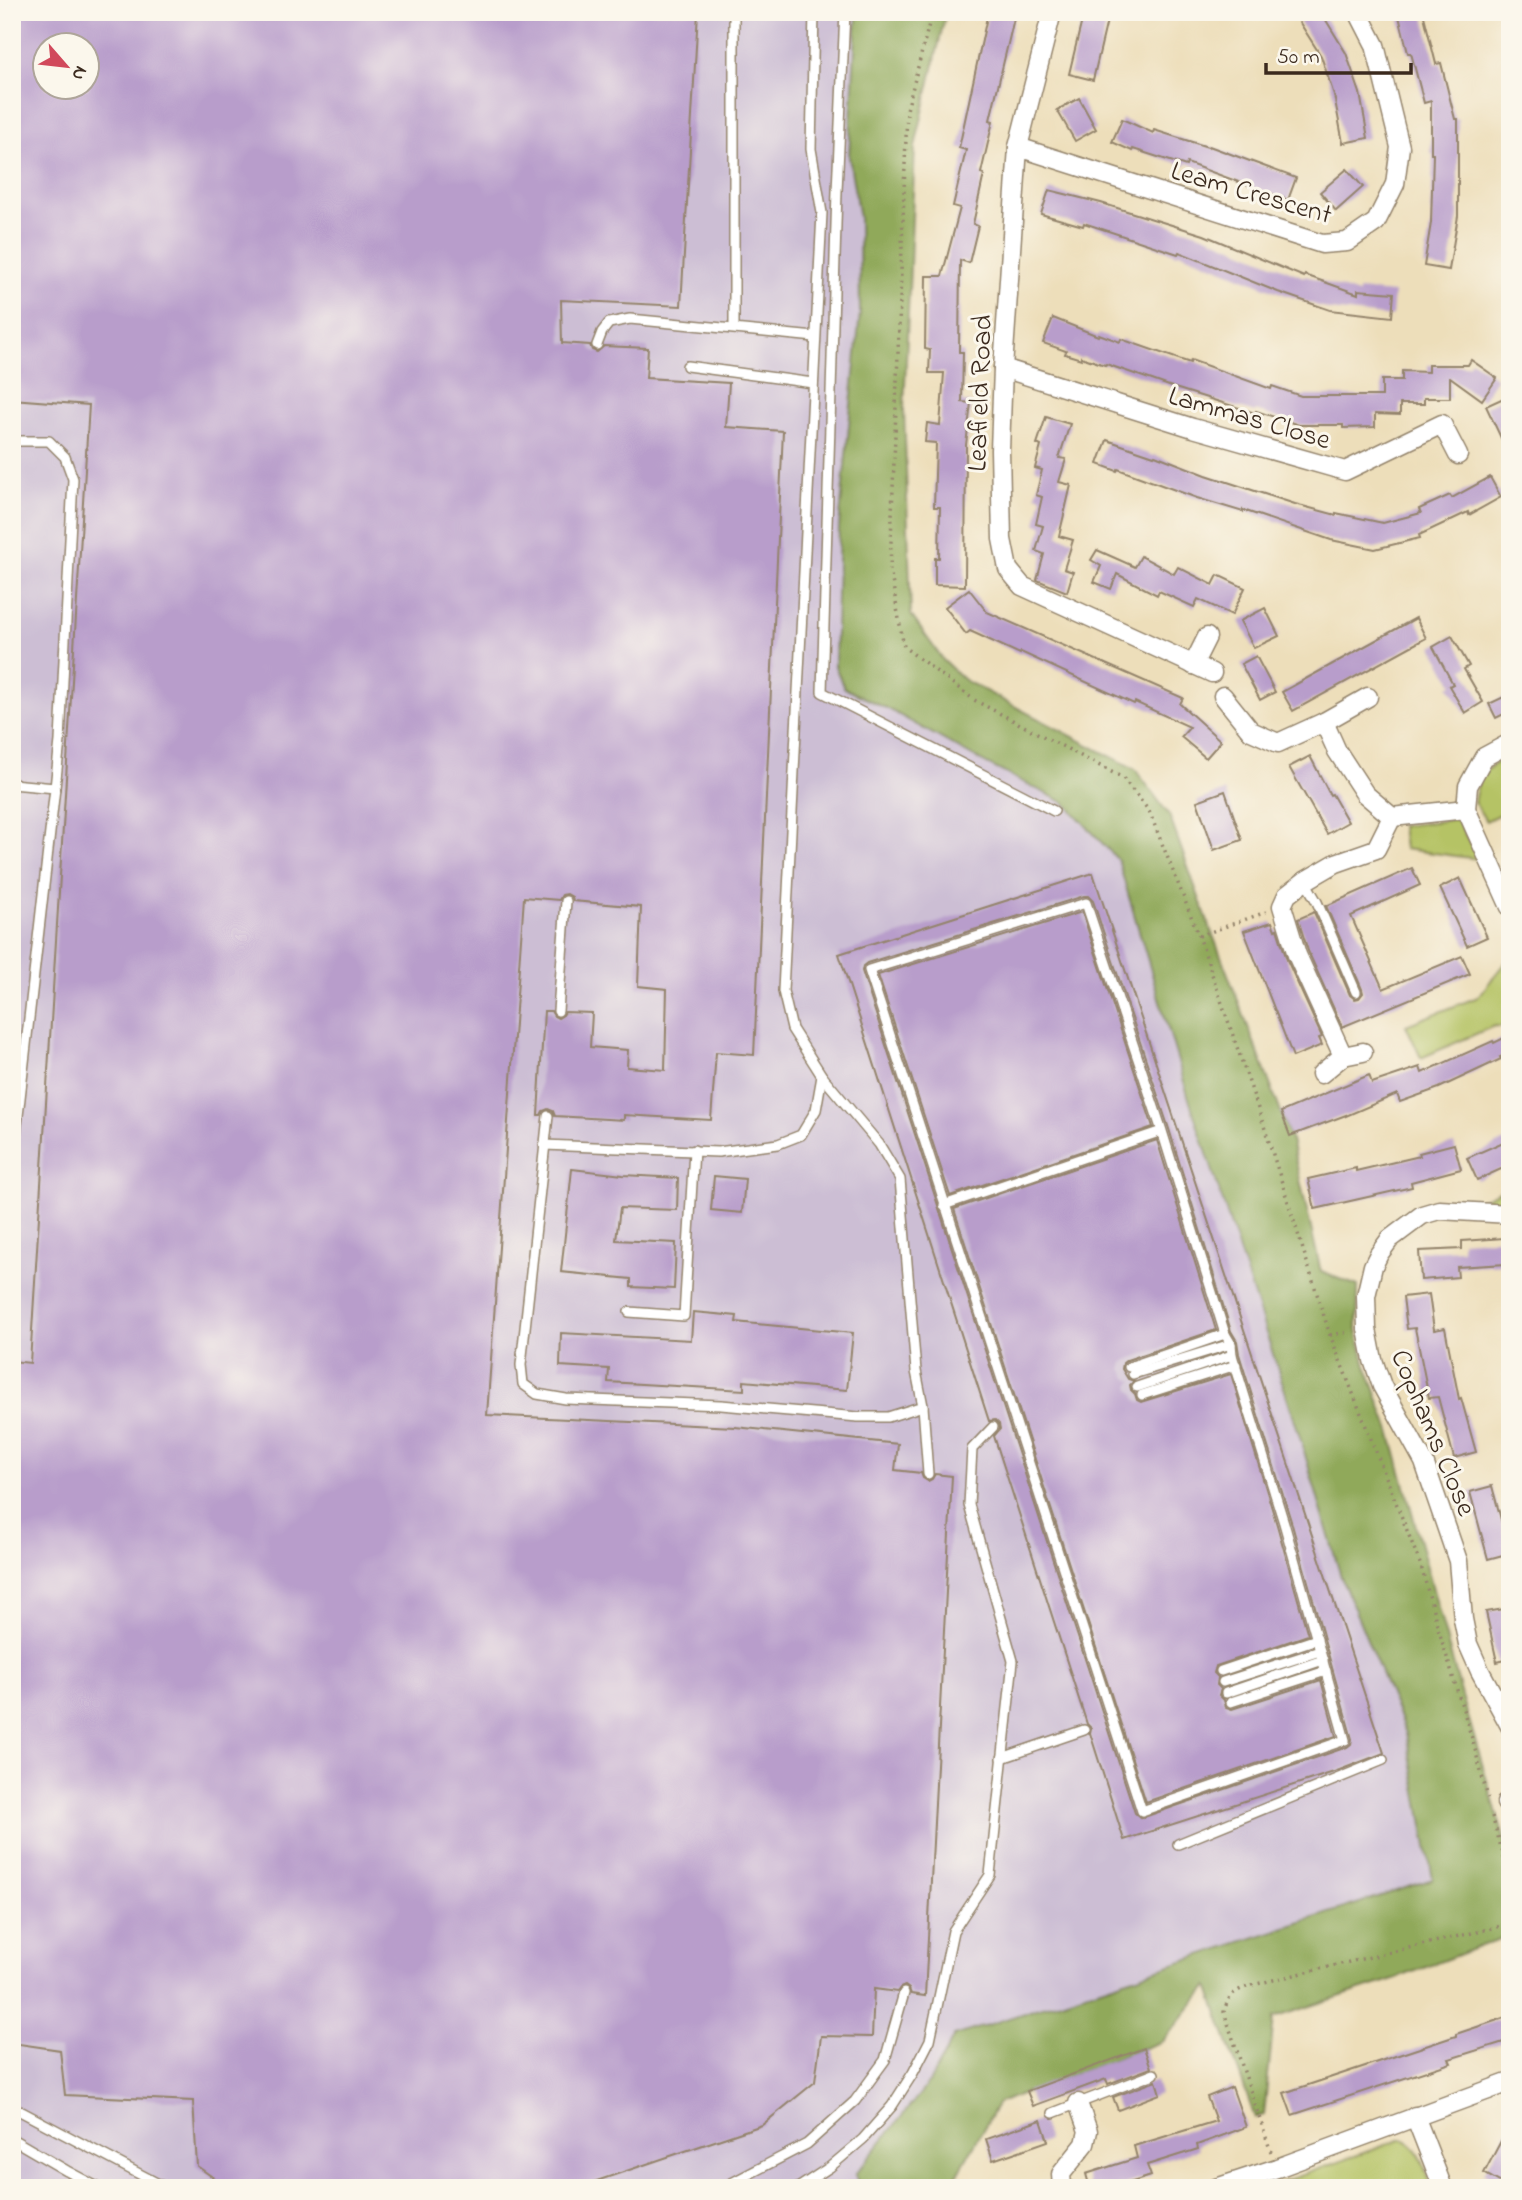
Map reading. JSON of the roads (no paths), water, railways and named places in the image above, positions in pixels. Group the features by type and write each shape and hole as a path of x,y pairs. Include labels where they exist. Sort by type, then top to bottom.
{"street":[{"name":"Leafield Road","path":"1052,12 1018,147 1000,450 1002,539 1008,569 1023,586 1212,673"},
{"name":"Leam Crescent","path":"1018,147 1322,244 1347,242 1376,222 1395,184 1400,147 1375,46 1358,12"},
{"name":"Lammas Close","path":"1003,368 1193,428 1345,471 1442,424 1458,455"},
{"path":"1193,665 1207,637"},
{"path":"1223,696 1251,731 1278,743 1324,722 1368,697"},
{"path":"1324,722 1337,751 1365,794 1392,817 1466,809"},
{"path":"1510,743 1484,757 1468,786 1466,809 1510,907"},
{"path":"1343,1056 1297,955 1282,906 1287,895 1305,881 1336,863 1376,849 1392,817"},
{"path":"1321,1074 1343,1056 1363,1052"},
{"name":"Cophams Close","path":"1510,1214 1439,1210 1422,1215 1390,1239 1379,1254 1373,1266 1366,1296 1367,1329 1382,1386 1423,1462 1458,1561 1468,1644 1510,1726"},
{"path":"1216,2188 1247,2182 1277,2168 1510,2082"},
{"path":"1062,2188 1061,2174 1085,2144 1088,2131 1078,2103"},
{"path":"1415,2116 1443,2188"}],"lane":[{"path":"734,12 734,328"},
{"path":"814,12 811,149 822,213 783,991 792,1029 822,1076 879,1144 900,1179 916,1370 923,1406 928,1474"},
{"path":"845,12 822,692 1054,810"},
{"path":"597,345 609,323 630,319 815,337"},
{"path":"687,366 813,383"},
{"path":"12,440 50,441 65,457 73,479 60,741 12,1169"},
{"path":"12,784 55,788"},
{"path":"1305,881 1317,902 1356,992"},
{"path":"558,1012 566,901"},
{"path":"1086,903 1162,1131 1225,1334 1231,1344 1345,1740 1142,1811 869,970 1086,903"},
{"path":"544,1146 718,1152 778,1144 800,1135 816,1110 822,1076"},
{"path":"548,1116 521,1364 523,1384 537,1394 566,1399 721,1405 858,1417 888,1418 923,1406"},
{"path":"944,1205 1162,1131"},
{"path":"629,1312 684,1316 694,1150"},
{"path":"1225,1334 1131,1370 1231,1344"},
{"path":"1232,1355 1140,1391 1236,1366"},
{"path":"798,2188 863,2139 891,2106 913,2073 930,2040 953,1931 990,1875 1013,1661 969,1505 972,1449 993,1427"},
{"path":"1221,1671 1317,1639"},
{"path":"1223,1682 1321,1656"},
{"path":"1226,1693 1321,1656"},
{"path":"1231,1703 1326,1671"},
{"path":"1002,1758 1084,1730"},
{"path":"1178,1844 1383,1760"},
{"path":"722,2188 807,2144 855,2101 885,2060 904,1993"},
{"path":"1053,2113 1154,2074"},
{"path":"12,2105 166,2188"},
{"path":"12,2138 99,2188"}]}
